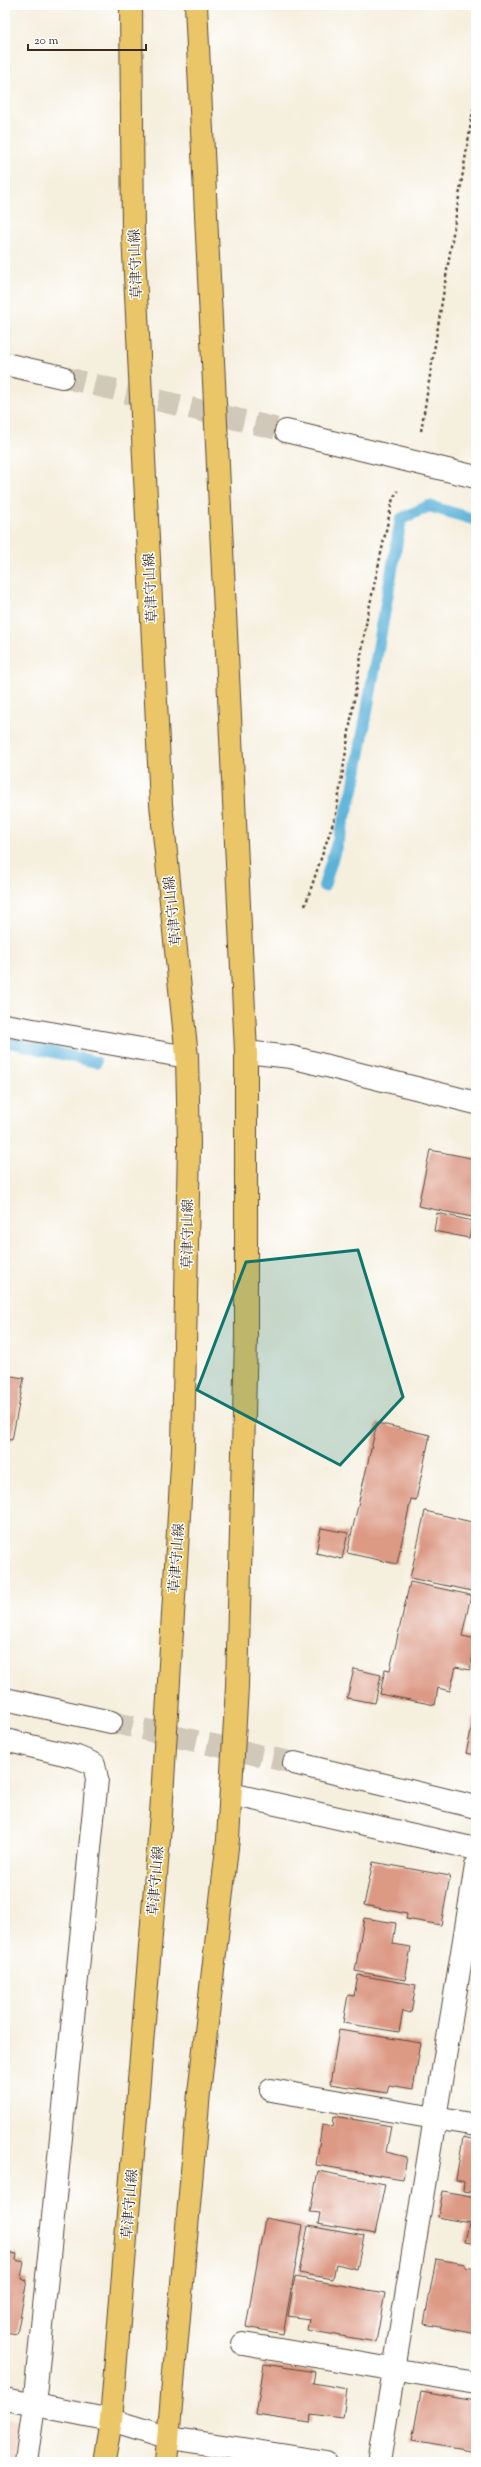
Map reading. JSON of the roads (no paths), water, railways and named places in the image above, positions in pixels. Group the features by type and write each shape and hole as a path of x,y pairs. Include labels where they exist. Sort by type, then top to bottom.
{"main road":[{"name":"草津守山線","path":"104,2462 111,2420 161,1814 183,1448 189,1143 187,1057 161,804 133,233 131,5"},
{"path":"166,2462 170,2438 199,2093 228,1840 237,1687 244,1472 246,1336 246,1052 196,5"}],"street":[{"path":"5,364 62,377"},
{"path":"286,431 416,461 476,477"},
{"path":"5,1025 187,1057"},
{"path":"246,1052 291,1057 476,1103"},
{"path":"5,1699 111,1722"},
{"path":"5,1740 77,1757 94,1764 97,1779 34,2406 26,2462"},
{"path":"294,1763 476,1807"},
{"path":"231,1794 476,1850"},
{"path":"379,2462 437,2118 476,1866"},
{"path":"271,2090 476,2125"},
{"path":"243,2344 476,2383"},
{"path":"5,2399 34,2406 111,2420 170,2438 326,2462"}],"waterway":[{"path":"324,886 353,790 401,519 429,506 476,520"},
{"path":"5,1041 96,1062"}],"tunnel":[{"path":"62,377 286,431"},
{"path":"111,1722 294,1763"}]}
